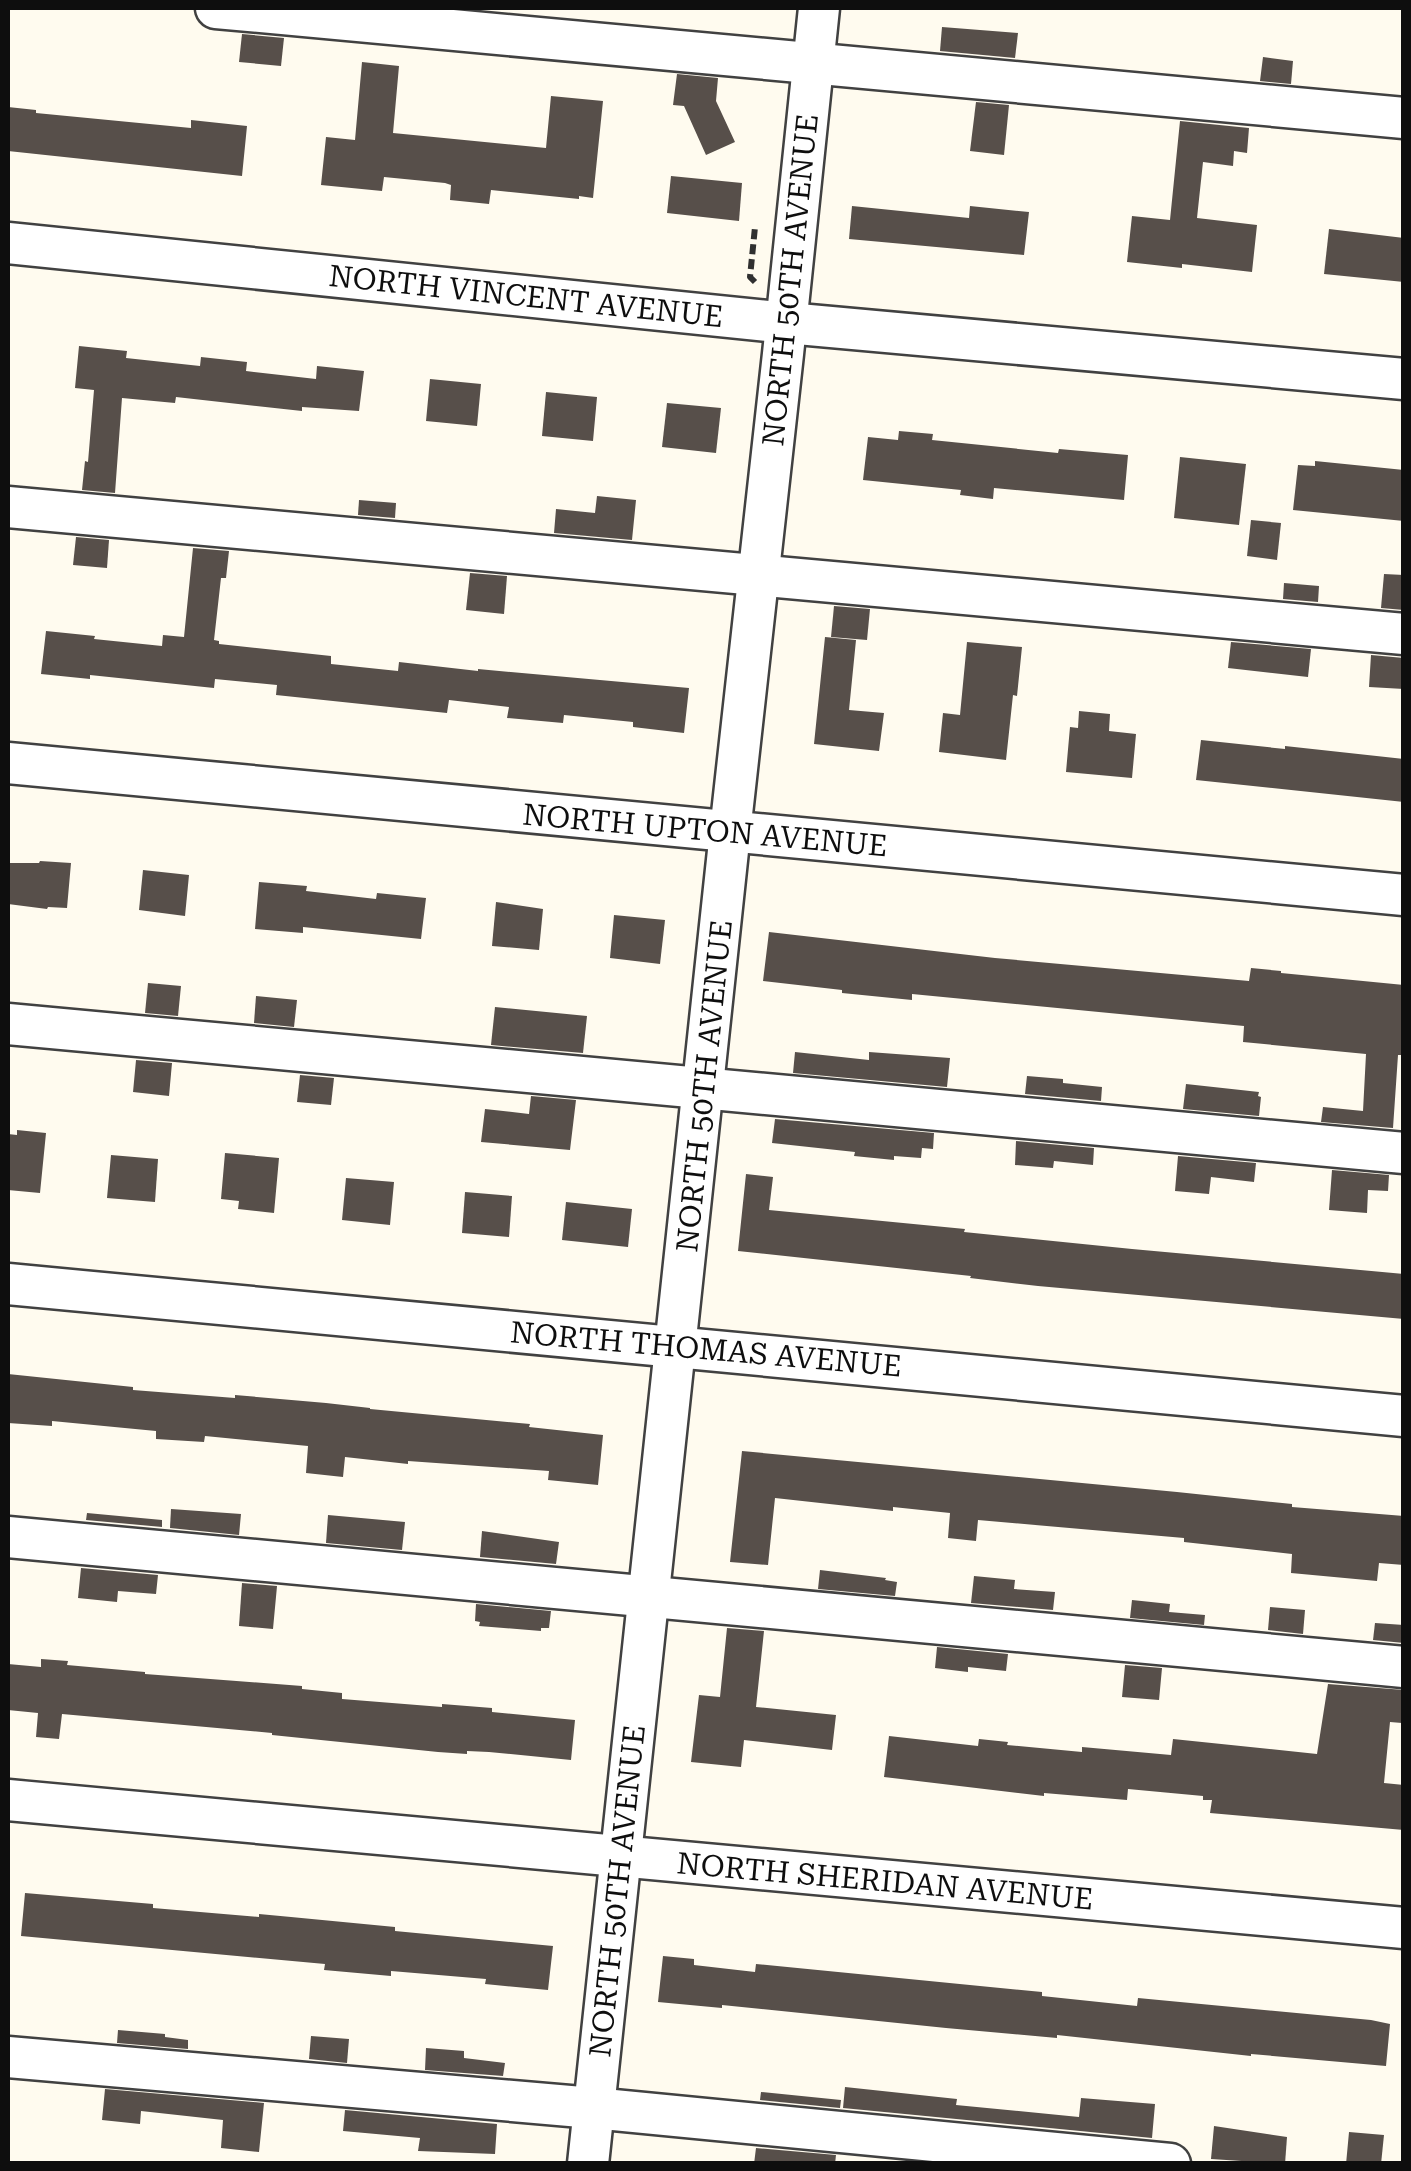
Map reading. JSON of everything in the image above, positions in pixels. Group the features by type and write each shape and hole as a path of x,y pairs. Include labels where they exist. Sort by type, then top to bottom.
{"street":[{"path":"216,8 1404,118"},
{"name":"NORTH 50TH AVENUE","path":"588,2164 818,8"},
{"name":"NORTH VINCENT AVENUE","path":"8,243 787,323 1404,380"},
{"path":"8,507 1404,634"},
{"name":"NORTH UPTON AVENUE","path":"8,763 1404,895"},
{"path":"8,1024 1404,1153"},
{"name":"NORTH THOMAS AVENUE","path":"8,1284 1404,1416"},
{"path":"8,1537 1404,1667"},
{"name":"NORTH SHERIDAN AVENUE","path":"8,1800 1404,1928"},
{"path":"8,2057 1170,2164"}],"building":[{"path":"942,27 1018,33 1015,58 940,51"},
{"path":"242,34 284,38 281,66 239,62"},
{"path":"1263,57 1293,61 1291,84 1260,81"},
{"path":"362,62 399,66 393,133 546,148 551,96 603,101 593,198 491,190 489,204 450,200 451,185 445,183 384,177 382,191 321,185 326,137 355,140"},
{"path":"677,74 718,78 716,101 735,142 706,155 684,106 673,105"},
{"path":"976,102 1009,105 1004,155 970,151"},
{"path":"8,107 191,128 191,120 247,126 242,176 8,151"},
{"path":"1180,121 1249,128 1247,153 1234,151 1233,166 1203,162 1197,218 1257,225 1252,272 1127,262 1132,216 1170,220"},
{"path":"671,176 742,183 739,221 667,213"},
{"path":"852,206 969,218 970,206 1029,212 1024,255 849,239"},
{"path":"1329,229 1404,238 1404,282 1324,274"},
{"path":"79,346 127,351 126,358 200,366 201,357 247,362 246,371 316,379 317,366 364,371 359,411 302,407 302,411 176,397 175,403 122,398 115,493 82,490 94,390 75,388"},
{"path":"430,379 481,384 477,426 426,421"},
{"path":"546,392 597,397 593,441 542,436"},
{"path":"667,403 721,408 716,453 662,447"},
{"path":"899,431 933,434 932,440 1058,453 1059,449 1128,455 1124,500 994,488 993,499 960,495 961,490 863,480 868,437 898,440"},
{"path":"1180,457 1246,464 1239,525 1174,518"},
{"path":"1315,461 1404,470 1404,521 1293,510 1298,465 1315,466"},
{"path":"597,496 636,500 632,540 554,533 556,509 595,513"},
{"path":"359,500 396,503 395,518 358,515"},
{"path":"1251,520 1281,523 1277,560 1247,556"},
{"path":"76,537 109,540 107,568 73,565"},
{"path":"193,548 229,551 226,578 221,578 214,640 219,644 331,656 331,664 398,671 399,662 689,688 684,733 633,727 633,722 564,715 563,723 507,718 509,707 449,700 447,713 276,695 277,685 215,679 214,688 41,674 46,631 162,646 163,635 184,637"},
{"path":"470,573 507,576 504,614 466,610"},
{"path":"1384,574 1404,575 1404,610 1381,608"},
{"path":"1284,583 1319,586 1318,602 1283,599"},
{"path":"834,606 870,609 867,640 831,637"},
{"path":"825,637 856,640 849,710 884,713 879,751 814,744"},
{"path":"967,642 1022,647 1006,760 939,752 943,713 960,715"},
{"path":"1231,642 1311,649 1308,677 1228,668"},
{"path":"1371,655 1404,658 1404,689 1369,687"},
{"path":"1079,711 1110,714 1109,731 1136,734 1132,778 1066,772 1070,727 1078,728"},
{"path":"1201,740 1404,759 1404,802 1196,780"},
{"path":"8,863 71,863 67,908 8,904"},
{"path":"143,870 189,875 185,916 139,910"},
{"path":"259,882 376,899 377,893 426,898 421,939 303,927 303,933 255,929"},
{"path":"496,902 543,909 539,950 492,946"},
{"path":"614,915 665,920 660,964 610,958"},
{"path":"769,932 1249,981 1251,968 1404,985 1404,1055 1398,1055 1393,1128 1321,1122 1323,1107 1363,1111 1366,1054 1243,1042 1244,1026 912,994 912,1000 763,981"},
{"path":"148,983 181,986 178,1016 145,1013"},
{"path":"256,996 297,1000 294,1027 254,1023"},
{"path":"495,1007 587,1016 583,1053 491,1045"},
{"path":"795,1052 869,1060 869,1052 950,1058 947,1087 793,1073"},
{"path":"136,1060 172,1063 169,1096 133,1092"},
{"path":"300,1075 334,1078 331,1105 297,1102"},
{"path":"1027,1076 1102,1087 1101,1101 1025,1094"},
{"path":"1186,1084 1259,1092 1259,1116 1183,1109"},
{"path":"531,1096 576,1100 570,1150 481,1142 485,1109 529,1114"},
{"path":"775,1119 934,1133 933,1149 922,1148 921,1158 894,1156 894,1160 772,1143"},
{"path":"17,1130 46,1133 40,1193 8,1190 8,1134 17,1135"},
{"path":"1016,1141 1094,1148 1093,1165 1054,1161 1053,1168 1015,1165"},
{"path":"225,1153 279,1158 274,1213 238,1209 239,1201 221,1199"},
{"path":"111,1155 158,1159 155,1202 107,1198"},
{"path":"1178,1156 1256,1163 1254,1182 1211,1177 1209,1194 1175,1191"},
{"path":"1332,1170 1389,1175 1388,1191 1368,1190 1367,1213 1329,1210"},
{"path":"746,1174 773,1177 769,1210 1404,1274 1404,1319 1038,1286 738,1251"},
{"path":"346,1178 394,1182 390,1225 342,1220"},
{"path":"465,1192 512,1196 509,1237 462,1233"},
{"path":"566,1202 632,1209 628,1247 562,1240"},
{"path":"8,1374 133,1390 326,1403 603,1435 598,1485 548,1480 549,1471 345,1457 343,1477 306,1473 308,1446 205,1436 204,1442 156,1439 156,1431 52,1421 52,1426 8,1423"},
{"path":"742,1451 1404,1516 1404,1565 1379,1563 1377,1581 1291,1573 1292,1554 1184,1542 1184,1538 978,1520 976,1541 948,1538 950,1513 775,1498 768,1565 730,1562"},
{"path":"171,1509 241,1514 239,1535 170,1528"},
{"path":"87,1513 162,1520 162,1527 86,1520"},
{"path":"328,1515 405,1522 402,1550 326,1543"},
{"path":"482,1531 559,1542 556,1564 480,1557"},
{"path":"81,1568 158,1575 156,1594 118,1591 117,1602 78,1598"},
{"path":"820,1570 886,1578 897,1582 895,1596 818,1589"},
{"path":"974,1576 1015,1580 1014,1589 1055,1592 1053,1610 971,1603"},
{"path":"242,1583 277,1586 273,1629 239,1626"},
{"path":"1132,1600 1170,1604 1169,1612 1205,1615 1204,1625 1130,1618"},
{"path":"476,1604 551,1611 549,1628 541,1631 479,1626 480,1622 475,1621"},
{"path":"1270,1607 1305,1610 1303,1634 1268,1630"},
{"path":"1375,1623 1404,1625 1404,1643 1373,1640"},
{"path":"727,1628 764,1631 756,1707 836,1715 832,1750 744,1740 741,1767 691,1762 699,1695 720,1697"},
{"path":"937,1647 1008,1654 1006,1671 935,1668"},
{"path":"41,1659 145,1674 302,1686 342,1693 342,1699 492,1708 492,1712 575,1720 571,1760 489,1752 438,1752 62,1714 59,1739 36,1737 38,1713 8,1710 8,1664 41,1667"},
{"path":"1125,1665 1162,1668 1159,1700 1122,1697"},
{"path":"1328,1684 1404,1690 1402,1723 1390,1722 1384,1783 1404,1785 1404,1830 1210,1813 1212,1800 1203,1800 1203,1796 1128,1789 1127,1800 1044,1796 884,1777 889,1736 978,1746 979,1739 1082,1752 1082,1747 1171,1755 1173,1739 1317,1754"},
{"path":"25,1893 153,1904 153,1908 395,1927 395,1931 553,1946 548,1990 485,1984 486,1979 324,1970 325,1964 21,1936"},
{"path":"663,1956 694,1959 694,1965 755,1972 756,1964 1042,1992 1042,1996 1137,2006 1138,1998 1371,2020 1390,2024 1386,2066 658,2002"},
{"path":"118,2030 188,2040 188,2049 117,2043"},
{"path":"311,2036 349,2039 347,2063 309,2059"},
{"path":"426,2048 464,2051 464,2058 505,2063 503,2076 425,2070"},
{"path":"845,2087 957,2099 956,2105 1079,2117 1081,2098 1155,2104 1152,2138 843,2108"},
{"path":"105,2089 264,2103 259,2152 221,2148 223,2120 141,2111 140,2124 102,2120"},
{"path":"761,2092 841,2100 840,2108 760,2100"},
{"path":"345,2110 497,2124 495,2154 418,2151 420,2138 343,2131"},
{"path":"1214,2126 1287,2137 1285,2164 1211,2159"},
{"path":"1349,2132 1384,2135 1381,2164 1346,2164"},
{"path":"756,2148 836,2155 835,2164 754,2164"}]}
